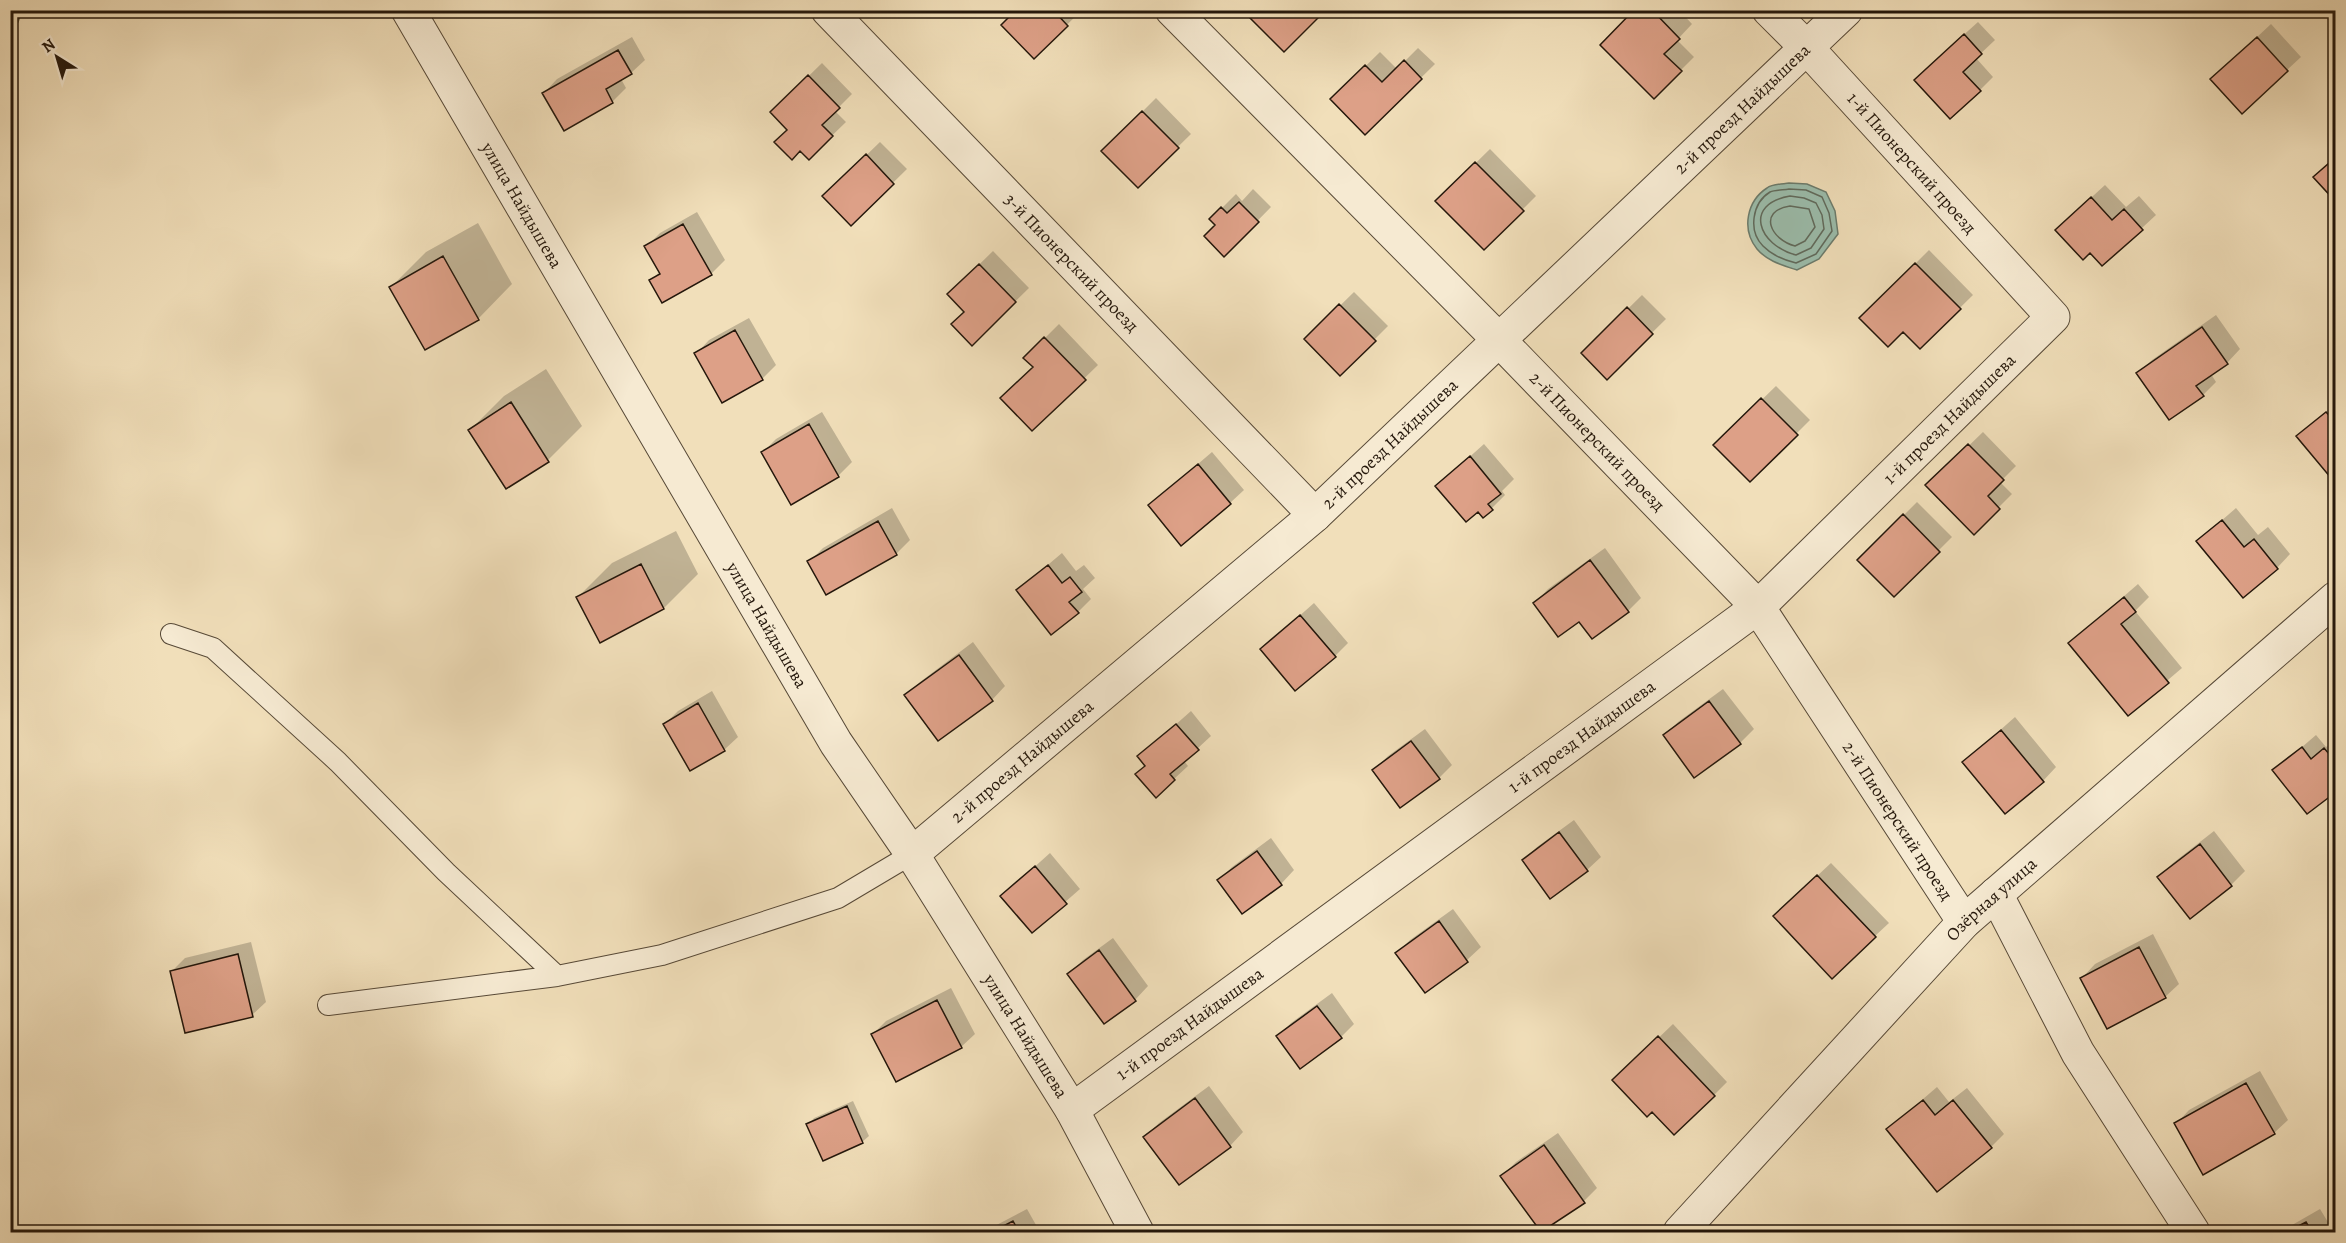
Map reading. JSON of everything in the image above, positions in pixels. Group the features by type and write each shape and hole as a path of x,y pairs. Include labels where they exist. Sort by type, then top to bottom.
{"street":[{"name":"улица Найдышева","path":"408,10 836,743 912,854 1072,1110 1137,1233"},
{"name":"3-й Пионерский проезд","path":"828,10 1315,515"},
{"name":"2-й Пионерский проезд","path":"1172,10 1499,340 1758,607 1964,922"},
{"name":"1-й Пионерский проезд","path":"1769,10 1807,48 2053,317"},
{"name":"2-й проезд Найдышева","path":"912,854 1315,515 1846,10"},
{"name":"1-й проезд Найдышева","path":"1072,1110 1758,607 2053,317"},
{"name":"Озёрная улица","path":"1680,1233 1964,922 2336,598"},
{"path":"1996,894 2078,1053 2193,1233"}],"lane":[{"path":"171,634 213,648 338,762 446,872 557,976"},
{"path":"328,1005 557,976 662,955 838,898 912,854"}],"green space":[{"path":"11,10 22,11 11,32"}],"water":[{"path":"1789,183 1807,184 1826,192 1835,211 1838,234 1819,259 1797,270 1765,257 1752,241 1748,224 1751,208 1760,194 1772,186"}],"building":[{"path":"1016,10 1053,10 1068,26 1034,59 1001,25"},
{"path":"1252,10 1321,10 1323,13 1284,52 1247,15"},
{"path":"1634,10 1652,10 1680,39 1664,54 1682,71 1654,99 1600,45"},
{"path":"1964,34 1982,54 1963,72 1981,91 1950,119 1914,80"},
{"path":"2257,37 2288,71 2242,114 2210,79"},
{"path":"618,50 632,74 606,89 613,103 564,131 542,93"},
{"path":"1404,60 1422,79 1365,135 1330,99 1365,65 1382,82"},
{"path":"808,75 840,108 822,125 833,136 809,160 800,151 792,160 774,142 787,130 770,112"},
{"path":"1142,111 1179,148 1138,188 1101,151"},
{"path":"866,154 894,184 851,226 822,196"},
{"path":"2336,157 2336,202 2313,177"},
{"path":"1475,162 1524,211 1484,250 1435,201"},
{"path":"2091,197 2112,220 2124,209 2143,230 2102,266 2090,253 2083,260 2055,230"},
{"path":"1239,202 1259,222 1224,257 1204,236 1215,225 1209,219 1221,207 1227,213"},
{"path":"683,224 712,275 662,303 649,280 660,274 644,246"},
{"path":"443,256 479,320 425,350 389,287"},
{"path":"1915,263 1961,309 1920,349 1903,332 1888,347 1859,318"},
{"path":"979,264 1016,302 972,346 951,324 964,312 947,294"},
{"path":"1339,304 1376,341 1340,376 1304,339"},
{"path":"1627,307 1653,334 1607,380 1581,353"},
{"path":"2202,327 2228,364 2196,386 2204,396 2169,420 2136,373"},
{"path":"735,330 763,380 722,403 694,353"},
{"path":"1044,337 1086,380 1032,431 1000,398 1033,367 1023,358"},
{"path":"1761,398 1798,435 1750,482 1713,445"},
{"path":"511,402 549,462 506,489 468,430"},
{"path":"2326,412 2336,423 2336,484 2296,436"},
{"path":"809,424 839,477 791,505 761,452"},
{"path":"1968,444 2004,480 1988,496 2000,509 1974,535 1925,485"},
{"path":"1470,456 1501,494 1488,504 1493,510 1483,518 1478,512 1466,522 1435,486"},
{"path":"1198,464 1231,504 1181,546 1148,505"},
{"path":"1903,514 1940,552 1894,597 1857,560"},
{"path":"2222,520 2244,547 2254,539 2278,569 2243,598 2196,541"},
{"path":"878,521 897,555 826,595 807,561"},
{"path":"1590,560 1629,612 1592,639 1579,622 1558,637 1533,603"},
{"path":"641,564 664,609 600,643 576,597"},
{"path":"1048,565 1062,583 1070,577 1082,592 1069,602 1079,613 1051,635 1016,590"},
{"path":"2124,597 2136,612 2121,624 2169,683 2128,716 2068,643"},
{"path":"1300,615 1336,657 1295,691 1260,649"},
{"path":"959,655 993,701 938,741 904,695"},
{"path":"1709,701 1741,744 1694,778 1663,735"},
{"path":"698,703 725,751 690,771 663,724"},
{"path":"1176,724 1199,750 1170,774 1175,780 1156,798 1135,774 1145,766 1137,756"},
{"path":"2001,730 2044,782 2005,814 1962,762"},
{"path":"1411,741 1440,779 1400,808 1372,770"},
{"path":"2302,747 2311,759 2324,748 2336,762 2336,792 2307,814 2272,770"},
{"path":"1559,832 1588,871 1550,899 1522,860"},
{"path":"2200,844 2232,886 2190,919 2157,877"},
{"path":"1257,851 1282,885 1242,914 1217,880"},
{"path":"1035,866 1067,904 1032,933 1000,896"},
{"path":"1817,875 1876,937 1832,979 1773,916"},
{"path":"1439,921 1468,962 1425,993 1395,953"},
{"path":"2139,947 2166,998 2107,1029 2080,978"},
{"path":"1099,950 1136,1001 1104,1024 1067,974"},
{"path":"238,954 253,1017 185,1033 170,971"},
{"path":"937,1000 962,1048 896,1082 871,1034"},
{"path":"1317,1006 1342,1038 1300,1069 1276,1036"},
{"path":"1658,1036 1715,1096 1674,1135 1652,1112 1647,1117 1612,1080"},
{"path":"2246,1083 2275,1134 2203,1175 2174,1123"},
{"path":"1195,1098 1231,1147 1179,1185 1143,1137"},
{"path":"1923,1100 1935,1115 1953,1100 1992,1148 1937,1192 1886,1129"},
{"path":"847,1106 863,1143 823,1161 806,1124"},
{"path":"1544,1145 1585,1203 1541,1232 1500,1176"},
{"path":"1013,1221 1019,1232 992,1232"},
{"path":"2306,1222 2312,1232 2287,1232"}]}
